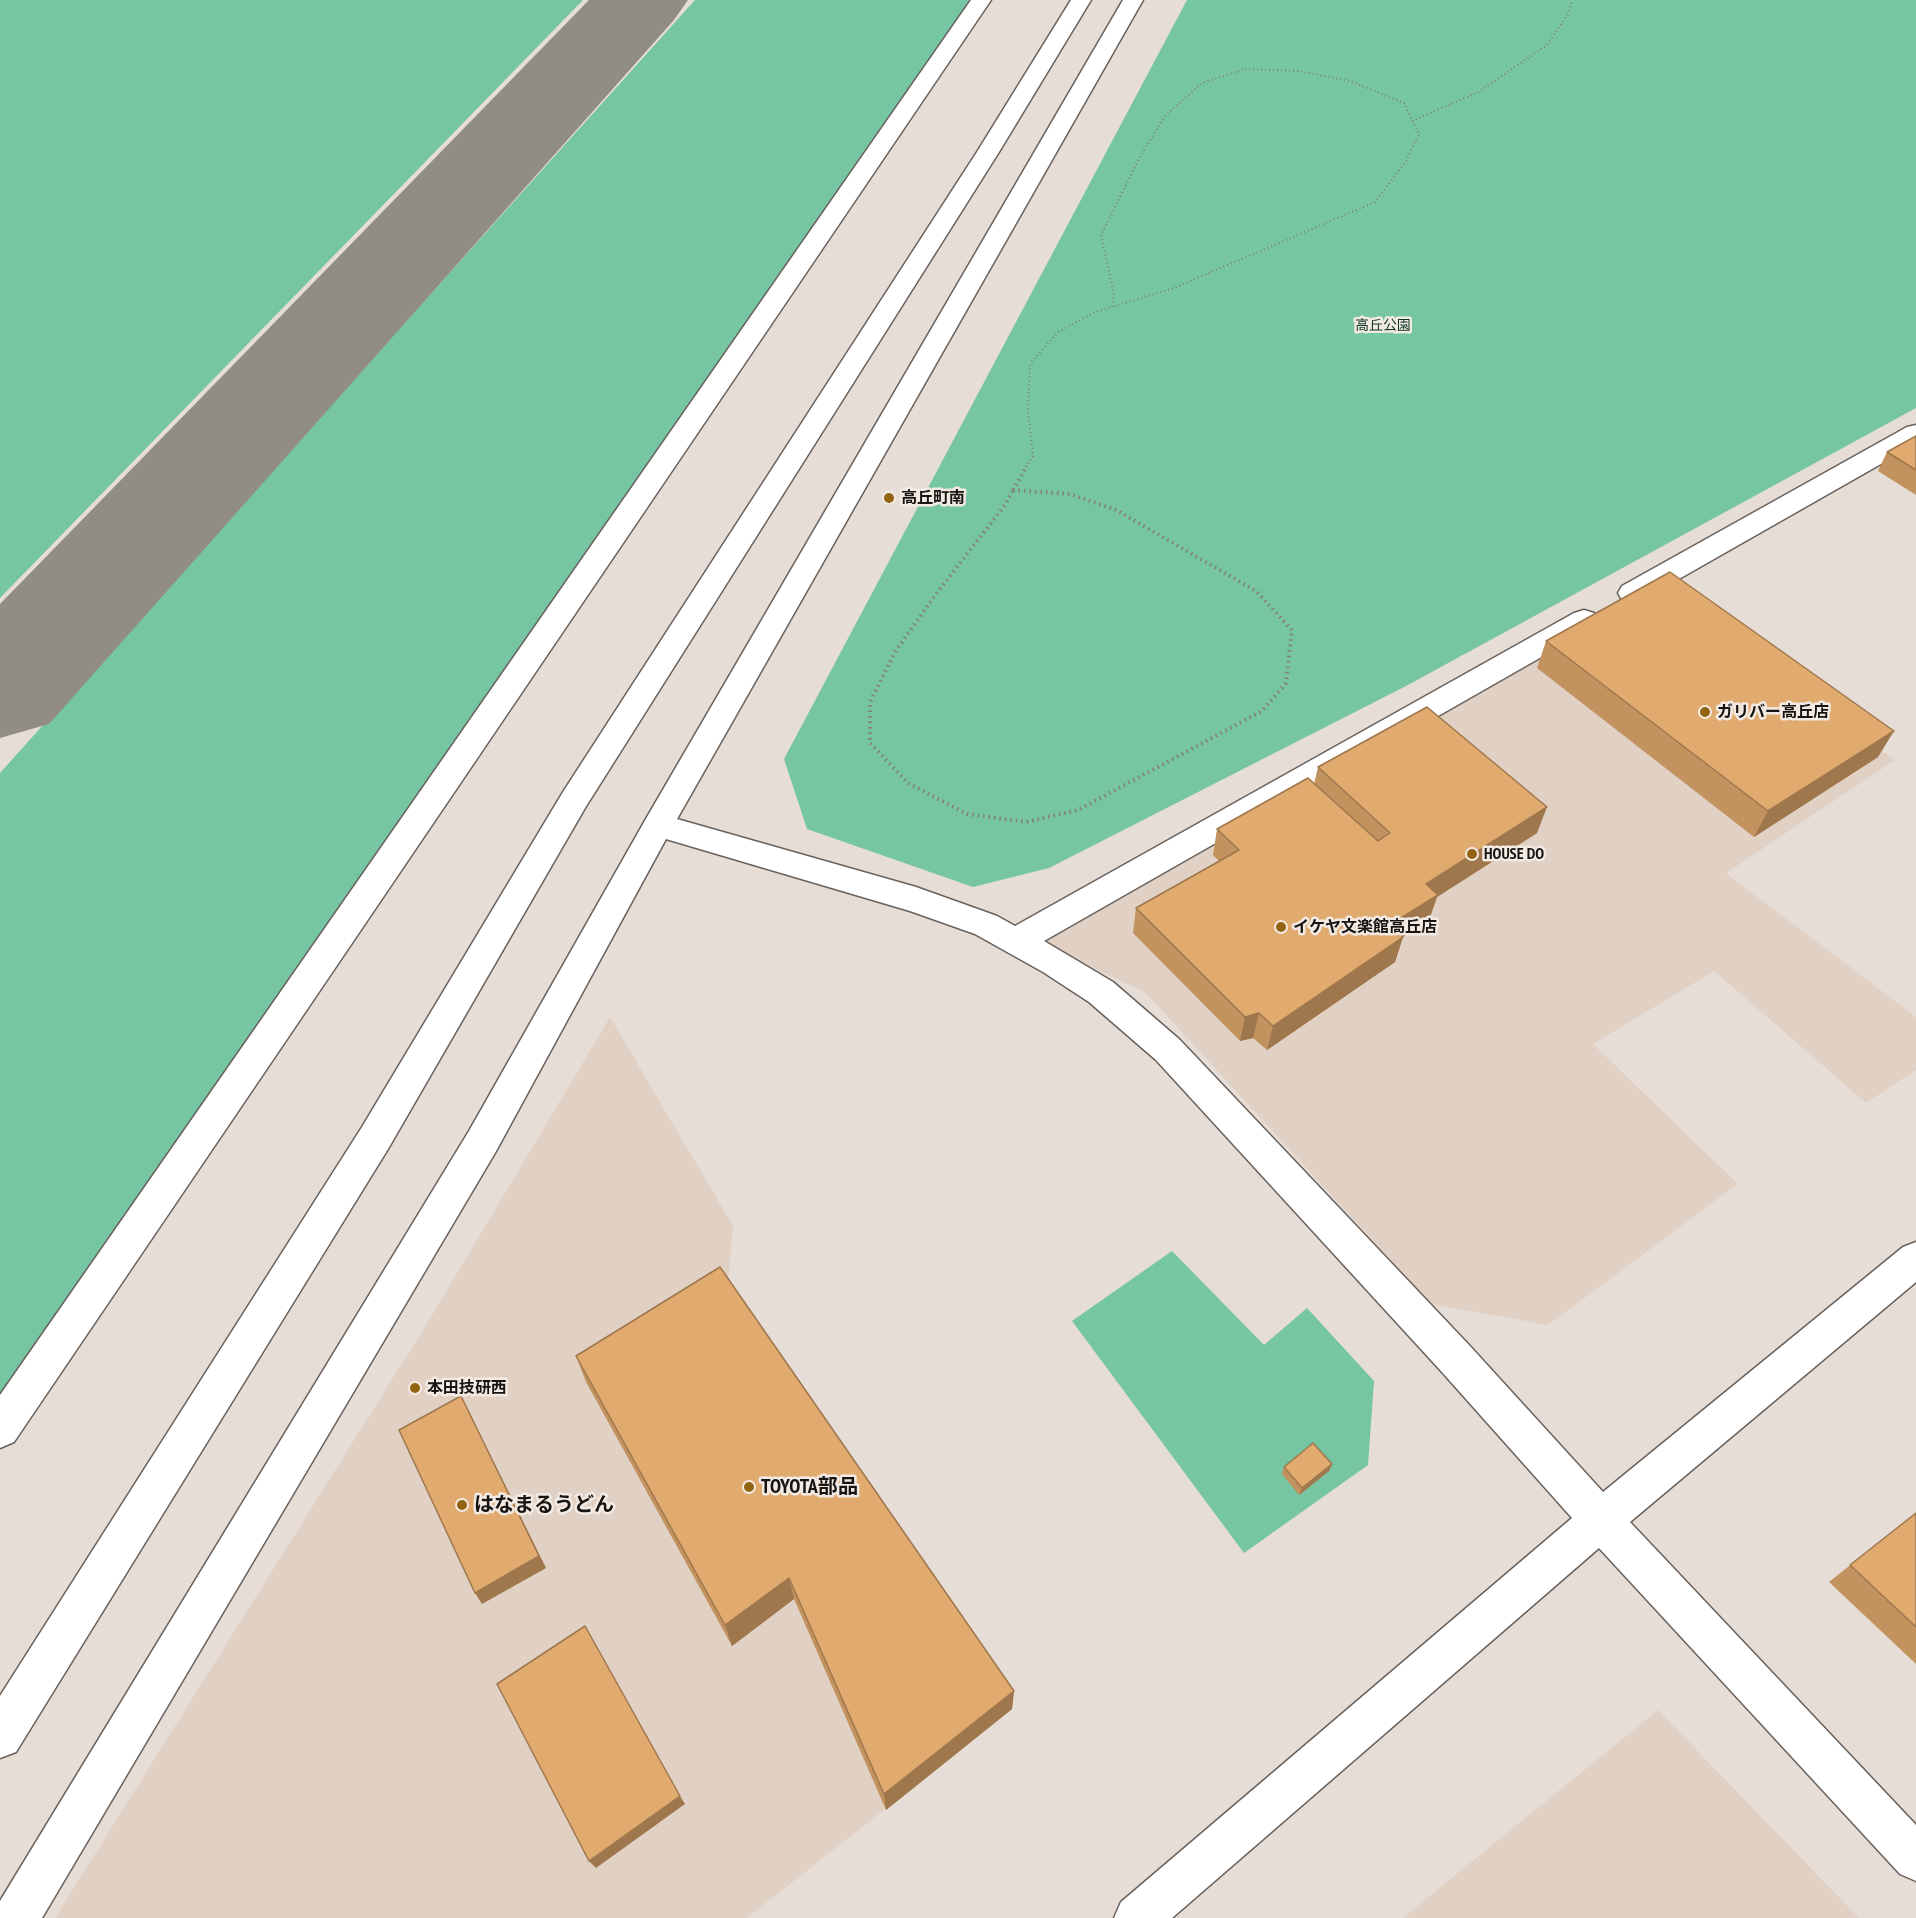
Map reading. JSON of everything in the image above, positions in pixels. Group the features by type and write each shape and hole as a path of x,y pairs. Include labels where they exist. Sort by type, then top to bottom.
{"street":[{"path":"0,1429 981,0"},
{"path":"0,1736 375,1138 574,800 988,152 1081,0"},
{"path":"16,1918 482,1142 658,825 1133,0"},
{"path":"1016,941 1916,433"},
{"path":"658,825 916,900 986,925 1101,992 1138,1022 1168,1050 1455,1358 1601,1520 1916,1858"},
{"path":"1137,1918 1601,1520 1916,1259"}],"path":[{"path":"1412,121 1477,93 1547,45 1568,14 1572,0"},
{"path":"1013,490 1070,494 1116,510 1256,591 1292,630 1286,683 1262,711 1078,810 1026,822 967,814 908,783 870,743 870,702 895,652 936,594 1005,505 1013,490 1033,456 1028,411 1030,364 1058,332 1095,312 1112,307 1174,288 1375,202 1406,161 1419,134 1404,103 1350,81 1299,71 1245,69 1202,83 1166,116 1141,154 1101,235 1112,276 1114,294 1112,307"}],"shaded area":[{"path":"1658,590 1895,760 1726,873 1916,1017 1916,1070 1866,1103 1714,971 1593,1044 1738,1184 1548,1325 1431,1304 1146,993 1027,936"},
{"path":"610,1017 733,1226 727,1295 1012,1709 747,1918 55,1918 431,1317"},
{"path":"1658,1710 1859,1918 1403,1918 1443,1885"}],"green space":[{"path":"0,0 583,0 0,598"},
{"path":"695,0 973,0 0,1407 0,773"},
{"name":"高丘公園","path":"1187,0 1916,0 1916,408 1406,686 1049,868 973,887 807,829 784,759"},
{"path":"1172,1251 1264,1345 1307,1308 1374,1381 1368,1465 1244,1553 1072,1321"}],"building":[{"path":"1916,436 1916,470 1887,452"},
{"name":"ガリバー高丘店","path":"1670,572 1894,731 1768,811 1546,641"},
{"path":"1427,707 1547,807 1426,884 1438,895 1388,926 1403,937 1273,1026 1259,1013 1245,1017 1136,908 1239,850 1217,829 1308,778 1378,841 1390,833 1318,767"},
{"path":"720,1267 1014,1691 884,1794 789,1578 725,1625 576,1356"},
{"path":"461,1396 539,1556 475,1593 399,1430"},
{"path":"1313,1443 1332,1464 1302,1488 1284,1467"},
{"path":"1916,1513 1916,1627 1850,1565"},
{"path":"585,1626 680,1796 589,1861 497,1684"}],"taxiway":[{"path":"0,689 641,0"}],"place":[{"name":"高丘町南","path":"889,498"},
{"name":"ガリバー高丘店","path":"1705,712"},
{"name":"HOUSE DO","path":"1472,854"},
{"name":"イケヤ文楽館高丘店","path":"1281,927"},
{"name":"本田技研西","path":"415,1388"},
{"name":"TOYOTA部品","path":"749,1487"},
{"name":"はなまるうどん","path":"462,1505"}]}
